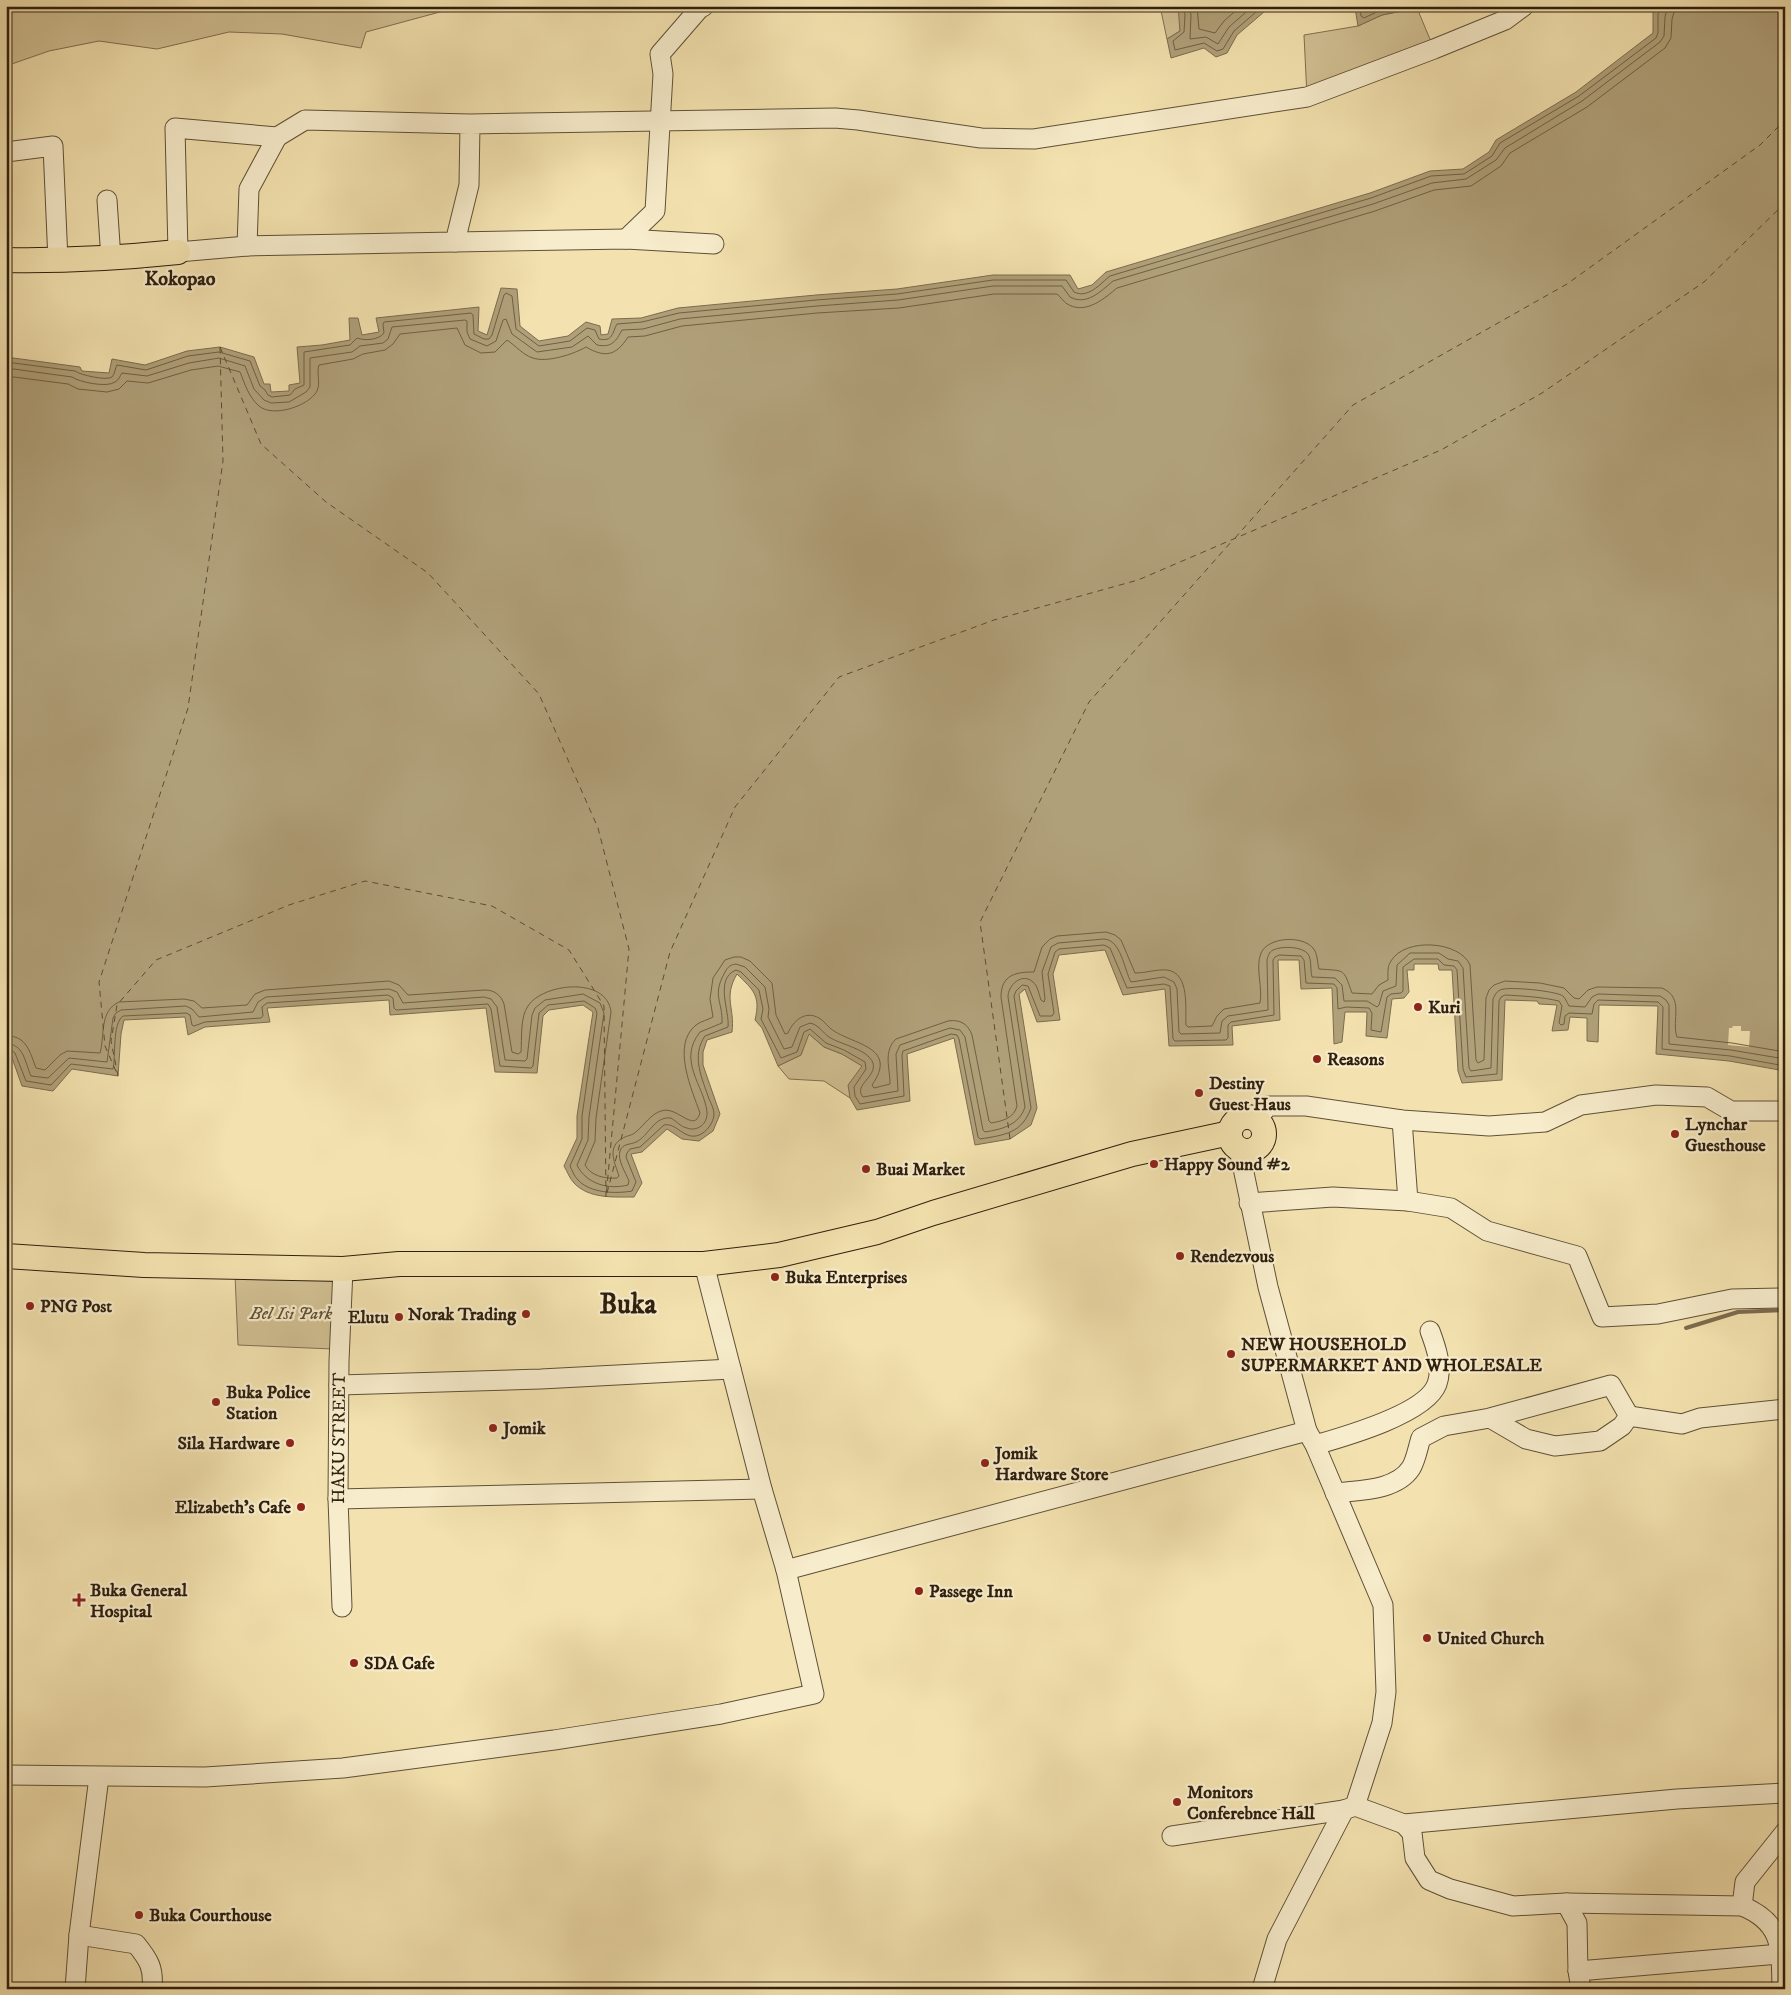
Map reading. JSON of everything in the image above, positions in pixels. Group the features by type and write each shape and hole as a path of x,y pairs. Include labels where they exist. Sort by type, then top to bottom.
{"main road":[{"path":"6,260 111,259 178,252"},
{"path":"6,1256 144,1265 343,1269 399,1264 704,1264 779,1255 877,1232 933,1213 1132,1154 1234,1141 1246,1151 1253,1150 1263,1140 1262,1126 1257,1120"}],"street":[{"path":"626,239 655,211 663,74 660,54 698,9 704,6"},
{"path":"247,246 248,189 278,137 305,120 470,124 835,118 981,138 1034,140 1308,97 1505,20 1524,6"},
{"path":"455,242 469,185 470,124"},
{"path":"278,137 175,128 178,252 247,246 626,239 714,244"},
{"path":"6,152 53,146 58,261"},
{"path":"107,200 111,259"},
{"path":"1257,1120 1268,1106 1306,1106 1402,1120 1489,1126 1545,1122 1581,1105 1656,1095 1707,1098 1731,1110 1785,1111"},
{"path":"1402,1120 1408,1201"},
{"path":"1234,1141 1268,1287 1311,1438 1383,1605 1386,1692 1382,1723 1350,1808 1277,1939 1262,1989"},
{"path":"1249,1204 1333,1197 1408,1201 1451,1208 1487,1231 1577,1256 1602,1317 1658,1314 1732,1299 1785,1298"},
{"path":"6,1775 205,1778 343,1768 554,1740 711,1715 814,1694 786,1570 762,1489 704,1264"},
{"name":"HAKU STREET","path":"342,1607 338,1499 343,1269"},
{"path":"786,1570 1311,1438 1372,1428 1417,1405 1432,1392 1438,1383 1439,1356 1430,1331"},
{"path":"339,1385 541,1379 731,1369"},
{"path":"1335,1493 1379,1487 1402,1477 1412,1467 1421,1438 1444,1426 1490,1418 1611,1385 1629,1416"},
{"path":"1629,1416 1682,1424 1700,1418 1785,1409"},
{"path":"1490,1418 1526,1439 1555,1446 1600,1441 1622,1426 1629,1416"},
{"path":"338,1499 762,1489"},
{"path":"75,1989 79,1935 99,1777"},
{"path":"1172,1836 1350,1808 1404,1824 1677,1799 1785,1793"},
{"path":"1404,1824 1412,1833 1415,1858 1429,1880 1450,1889 1513,1906 1566,1903 1742,1906 1759,1912 1778,1938 1781,1954 1782,1989"},
{"path":"1742,1906 1745,1882 1785,1832"},
{"path":"1566,1903 1577,1923 1580,1980 1781,1954"},
{"path":"79,1935 136,1944 149,1961 153,1977 152,1989"}],"green space":[{"path":"6,6 293,6 294,8 311,6 462,6 366,32 361,48 282,34 229,32 157,49 99,41 49,51 6,66"},
{"path":"1160,6 1178,6 1180,15 1180,31 1167,39"},
{"path":"1417,8 1434,49 1307,97 1304,35 1358,26 1382,15"},
{"path":"808,1033 824,1047 842,1054 863,1066 849,1085 850,1098 824,1081 789,1079 778,1066 801,1055"},
{"name":"Bel Isi Park","path":"235,1275 333,1281 333,1349 238,1345"}],"water":[{"path":"1178,6 1271,6 1237,35 1227,53 1216,57 1204,48 1171,58 1167,39 1180,31"},
{"path":"1356,6 1416,6 1417,8 1382,15 1358,26"},
{"path":"1658,6 1785,6 1785,1071 1729,1061 1656,1054 1658,1006 1599,1005 1598,1042 1587,1041 1587,1018 1570,1017 1568,1030 1552,1031 1557,1005 1539,1004 1537,1001 1505,1000 1502,1080 1462,1083 1458,1071 1452,970 1439,970 1438,964 1414,964 1414,970 1407,970 1409,992 1404,998 1392,999 1387,1038 1366,1036 1367,1012 1345,1012 1342,1042 1334,1044 1332,988 1301,989 1299,960 1278,960 1280,1020 1232,1026 1233,1045 1169,1046 1165,989 1123,995 1105,950 1059,955 1053,974 1060,1020 1037,1022 1025,989 1019,994 1037,1108 1031,1125 1010,1139 975,1145 954,1038 907,1054 910,1101 857,1110 850,1098 848,1085 862,1066 842,1054 824,1047 809,1034 801,1055 778,1066 762,1028 755,1020 757,1005 754,994 737,974 730,996 732,1032 707,1040 703,1052 703,1065 720,1114 713,1131 699,1141 682,1139 667,1129 642,1152 631,1154 642,1183 634,1197 602,1196 587,1192 574,1183 564,1166 577,1138 577,1116 593,1012 583,1005 549,1010 543,1016 537,1073 495,1072 486,1008 390,1015 389,1000 267,1008 270,1022 205,1027 188,1035 185,1017 124,1020 118,1076 72,1069 53,1091 22,1086 11,1055 6,1055 6,357 80,367 82,371 109,373 112,359 145,365 187,351 220,347 254,357 264,384 270,384 271,392 289,391 289,385 300,383 297,347 350,340 349,318 358,318 362,335 379,332 376,318 479,307 478,331 487,335 501,288 517,289 520,326 539,341 568,336 586,322 600,326 601,335 608,334 612,319 641,318 678,308 897,289 993,275 1070,275 1078,289 1092,285 1106,272 1370,193 1430,171 1463,169 1489,152 1496,140 1576,92 1653,33 1653,12"}],"pier":[{"path":"1741,1026 1741,1031 1750,1031 1749,1047 1728,1045 1729,1028"}],"waterway":[{"path":"1686,1328 1738,1312 1785,1310"}],"ferry route":[{"path":"1235,538 1353,405 1567,284 1760,145 1785,120"},
{"path":"607,1193 670,952 735,807 839,677 994,620 1138,580 1441,450 1542,393 1704,282 1785,203"},
{"path":"220,347 261,444 326,502 428,573 539,694 598,828 629,949 606,1197 604,1006 569,950 492,906 365,881 289,905 156,960 117,1005 111,1041 118,1076 105,1046 99,982 188,708 223,461 220,347"},
{"path":"1010,1139 980,922 1089,702 1232,541"}],"place":[{"name":"Kuri","path":"1418,1007"},
{"name":"Reasons","path":"1317,1059"},
{"name":"Destiny Guest Haus","path":"1199,1093"},
{"name":"Lynchar Guesthouse","path":"1675,1134"},
{"name":"Happy Sound #2","path":"1154,1164"},
{"name":"Buai Market","path":"866,1169"},
{"name":"Rendezvous","path":"1180,1256"},
{"name":"Buka Enterprises","path":"775,1277"},
{"name":"PNG Post","path":"30,1306"},
{"name":"Norak Trading","path":"526,1314"},
{"name":"Elutu","path":"399,1317"},
{"name":"NEW HOUSEHOLD SUPERMARKET AND WHOLESALE","path":"1231,1354"},
{"name":"Buka Police Station","path":"216,1402"},
{"name":"Jomik","path":"493,1428"},
{"name":"Sila Hardware","path":"290,1443"},
{"name":"Jomik Hardware Store","path":"985,1463"},
{"name":"Elizabeth's Cafe","path":"301,1507"},
{"name":"Passege Inn","path":"919,1591"},
{"name":"Buka General Hospital","path":"79,1600"},
{"name":"United Church","path":"1427,1638"},
{"name":"SDA Cafe","path":"354,1663"},
{"name":"Monitors Conferebnce Hall","path":"1177,1802"},
{"name":"Buka Courthouse","path":"139,1915"}],"district":[{"name":"Kokopao","path":"180,278"},
{"name":"Buka","path":"628,1303"}]}
